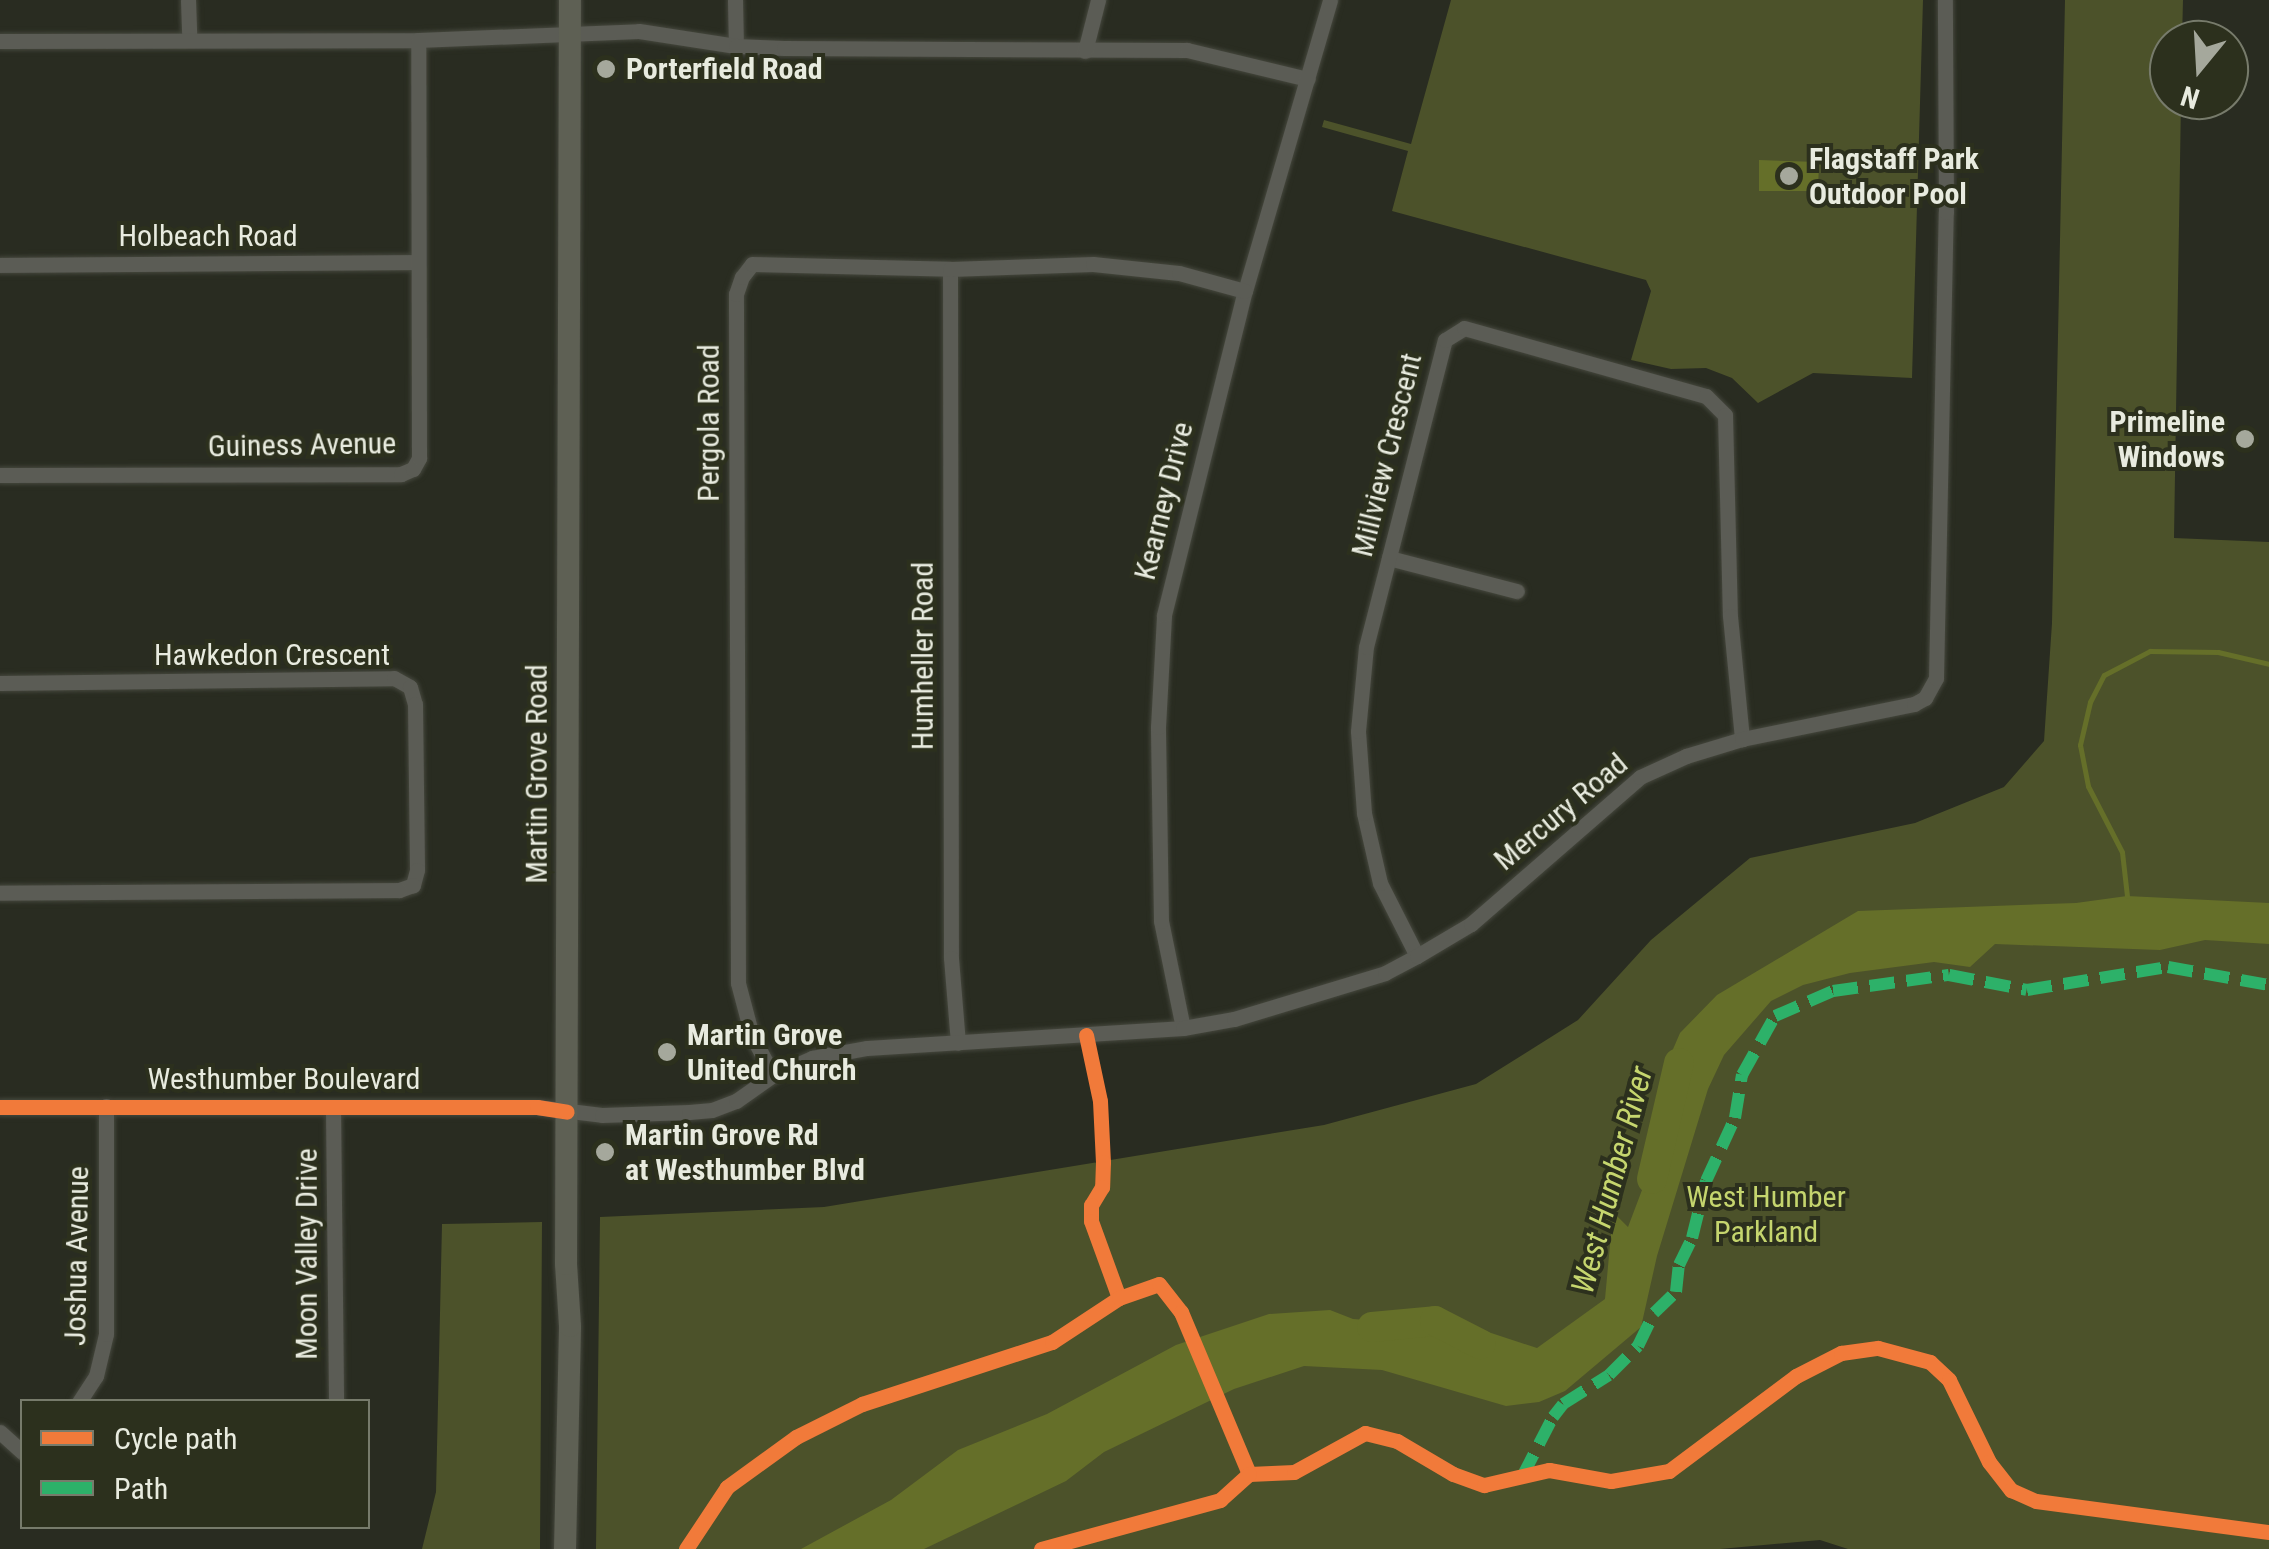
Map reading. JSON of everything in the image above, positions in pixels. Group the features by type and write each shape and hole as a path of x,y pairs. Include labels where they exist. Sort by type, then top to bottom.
{"main road":[{"name":"Martin Grove Road","path":"565,1549 570,0"}],"street":[{"path":"188,0 189,38"},
{"path":"735,0 736,46"},
{"path":"1086,50 1098,0"},
{"name":"Kearney Drive","path":"1183,1028 1161,921 1158,728 1164,615 1245,291 1330,0"},
{"name":"Mercury Road","path":"568,1112 712,1110 736,1101 773,1075 812,1058 867,1048 1183,1028 1285,1004 1385,973 1472,924 1640,778 1686,756 1742,740 1914,704 1925,698 1936,678 1946,212 1944,0"},
{"path":"0,41 418,40 640,31 736,46 1188,50 1308,79"},
{"name":"Guiness Avenue","path":"0,475 401,474 413,469 419,458 418,40"},
{"name":"Holbeach Road","path":"0,265 417,262"},
{"name":"Pergola Road","path":"773,1075 752,1036 738,982 736,294 742,276 752,264 950,269 1093,264 1179,273 1245,291"},
{"name":"Humheller Road","path":"950,269 951,958 958,1043"},
{"name":"Millview Crescent","path":"1417,956 1380,883 1364,814 1358,731 1366,646 1445,340 1464,328 1706,396 1725,415 1730,616 1742,740"},
{"path":"1389,558 1517,591"},
{"name":"Hawkedon Crescent","path":"0,684 394,678 410,687 416,704 417,870 413,884 399,890 0,894"},
{"name":"Joshua Avenue","path":"82,1399 96,1376 106,1334 106,1106"},
{"name":"Westhumber Boulevard","path":"0,1107 537,1107 568,1112"},
{"name":"Moon Valley Drive","path":"333,1107 336,1399"},
{"path":"0,1432 20,1450"}],"green space":[{"path":"1451,0 1923,0 1912,378 1813,373 1758,403 1732,378 1706,368 1671,369 1631,360 1651,291 1646,280 1392,211 1408,151 1322,127 1324,120 1411,144"},
{"name":"West Humber Parkland","path":"2065,0 2183,0 2182,20 2149,20 2149,120 2181,120 2174,538 2269,542 2269,1549 1848,1549 1820,1540 1720,1549 596,1549 600,1217 824,1207 1324,1125 1476,1084 1578,1020 1651,940 1750,858 1915,823 2004,787 2044,741 2052,623"},
{"path":"542,1222 540,1549 422,1549 436,1492 442,1224"}],"shaded area":[{"name":"Flagstaff Park Outdoor Pool","path":"1759,160 1819,162 1818,191 1759,191"},
{"path":"2127,896 2269,903 2269,944 2205,940 2160,950 1995,944 1970,967 1934,962 1850,973 1803,985 1771,1001 1724,1055 1708,1089 1657,1256 1641,1327 1565,1391 1539,1402 1506,1406 1382,1370 1304,1366 1234,1389 1104,1452 1066,1481 924,1549 801,1549 891,1500 958,1450 1047,1414 1176,1345 1269,1314 1330,1310 1353,1319 1479,1329 1537,1348 1605,1299 1613,1212 1628,1227 1670,1116 1670,1102 1661,1077 1680,1033 1717,995 1858,911 2076,903"}],"waterway":[{"path":"2127,896 2122,852 2088,786 2080,745 2090,702 2104,675 2150,651 2218,652 2269,664"},
{"name":"West Humber River","path":"1652,1179 1679,1063"},
{"name":"West Humber River","path":"1372,1327 1435,1321 1480,1344"}],"marked path":[{"path":"1522,1477 1563,1404 1609,1375 1638,1346 1654,1313 1676,1292 1679,1265 1692,1238 1706,1181 1735,1118 1742,1075 1775,1016 1833,991 1949,975 2027,990 2168,967 2269,985"}],"cycle path":[{"path":"1086,1035 1100,1101 1103,1162 1102,1187 1091,1205 1091,1221 1119,1298"},
{"path":"0,1107 537,1107 567,1112"},
{"path":"686,1549 727,1487 796,1437 862,1404 1052,1342 1119,1298 1159,1284 1181,1312 1249,1474 1294,1472 1365,1433 1397,1441 1453,1474 1484,1485 1549,1470 1611,1481 1669,1471 1796,1376 1841,1353 1878,1348 1930,1362 1949,1380 1989,1462 2011,1490 2036,1501 2269,1532"},
{"path":"1041,1549 1220,1500 1249,1474"}],"place":[{"name":"Porterfield Road","path":"606,69"},
{"name":"Flagstaff Park Outdoor Pool","path":"1789,176"},
{"name":"Primeline Windows","path":"2245,439"},
{"name":"Martin Grove United Church","path":"667,1052"},
{"name":"Martin Grove Rd at Westhumber Blvd","path":"605,1152"}]}
